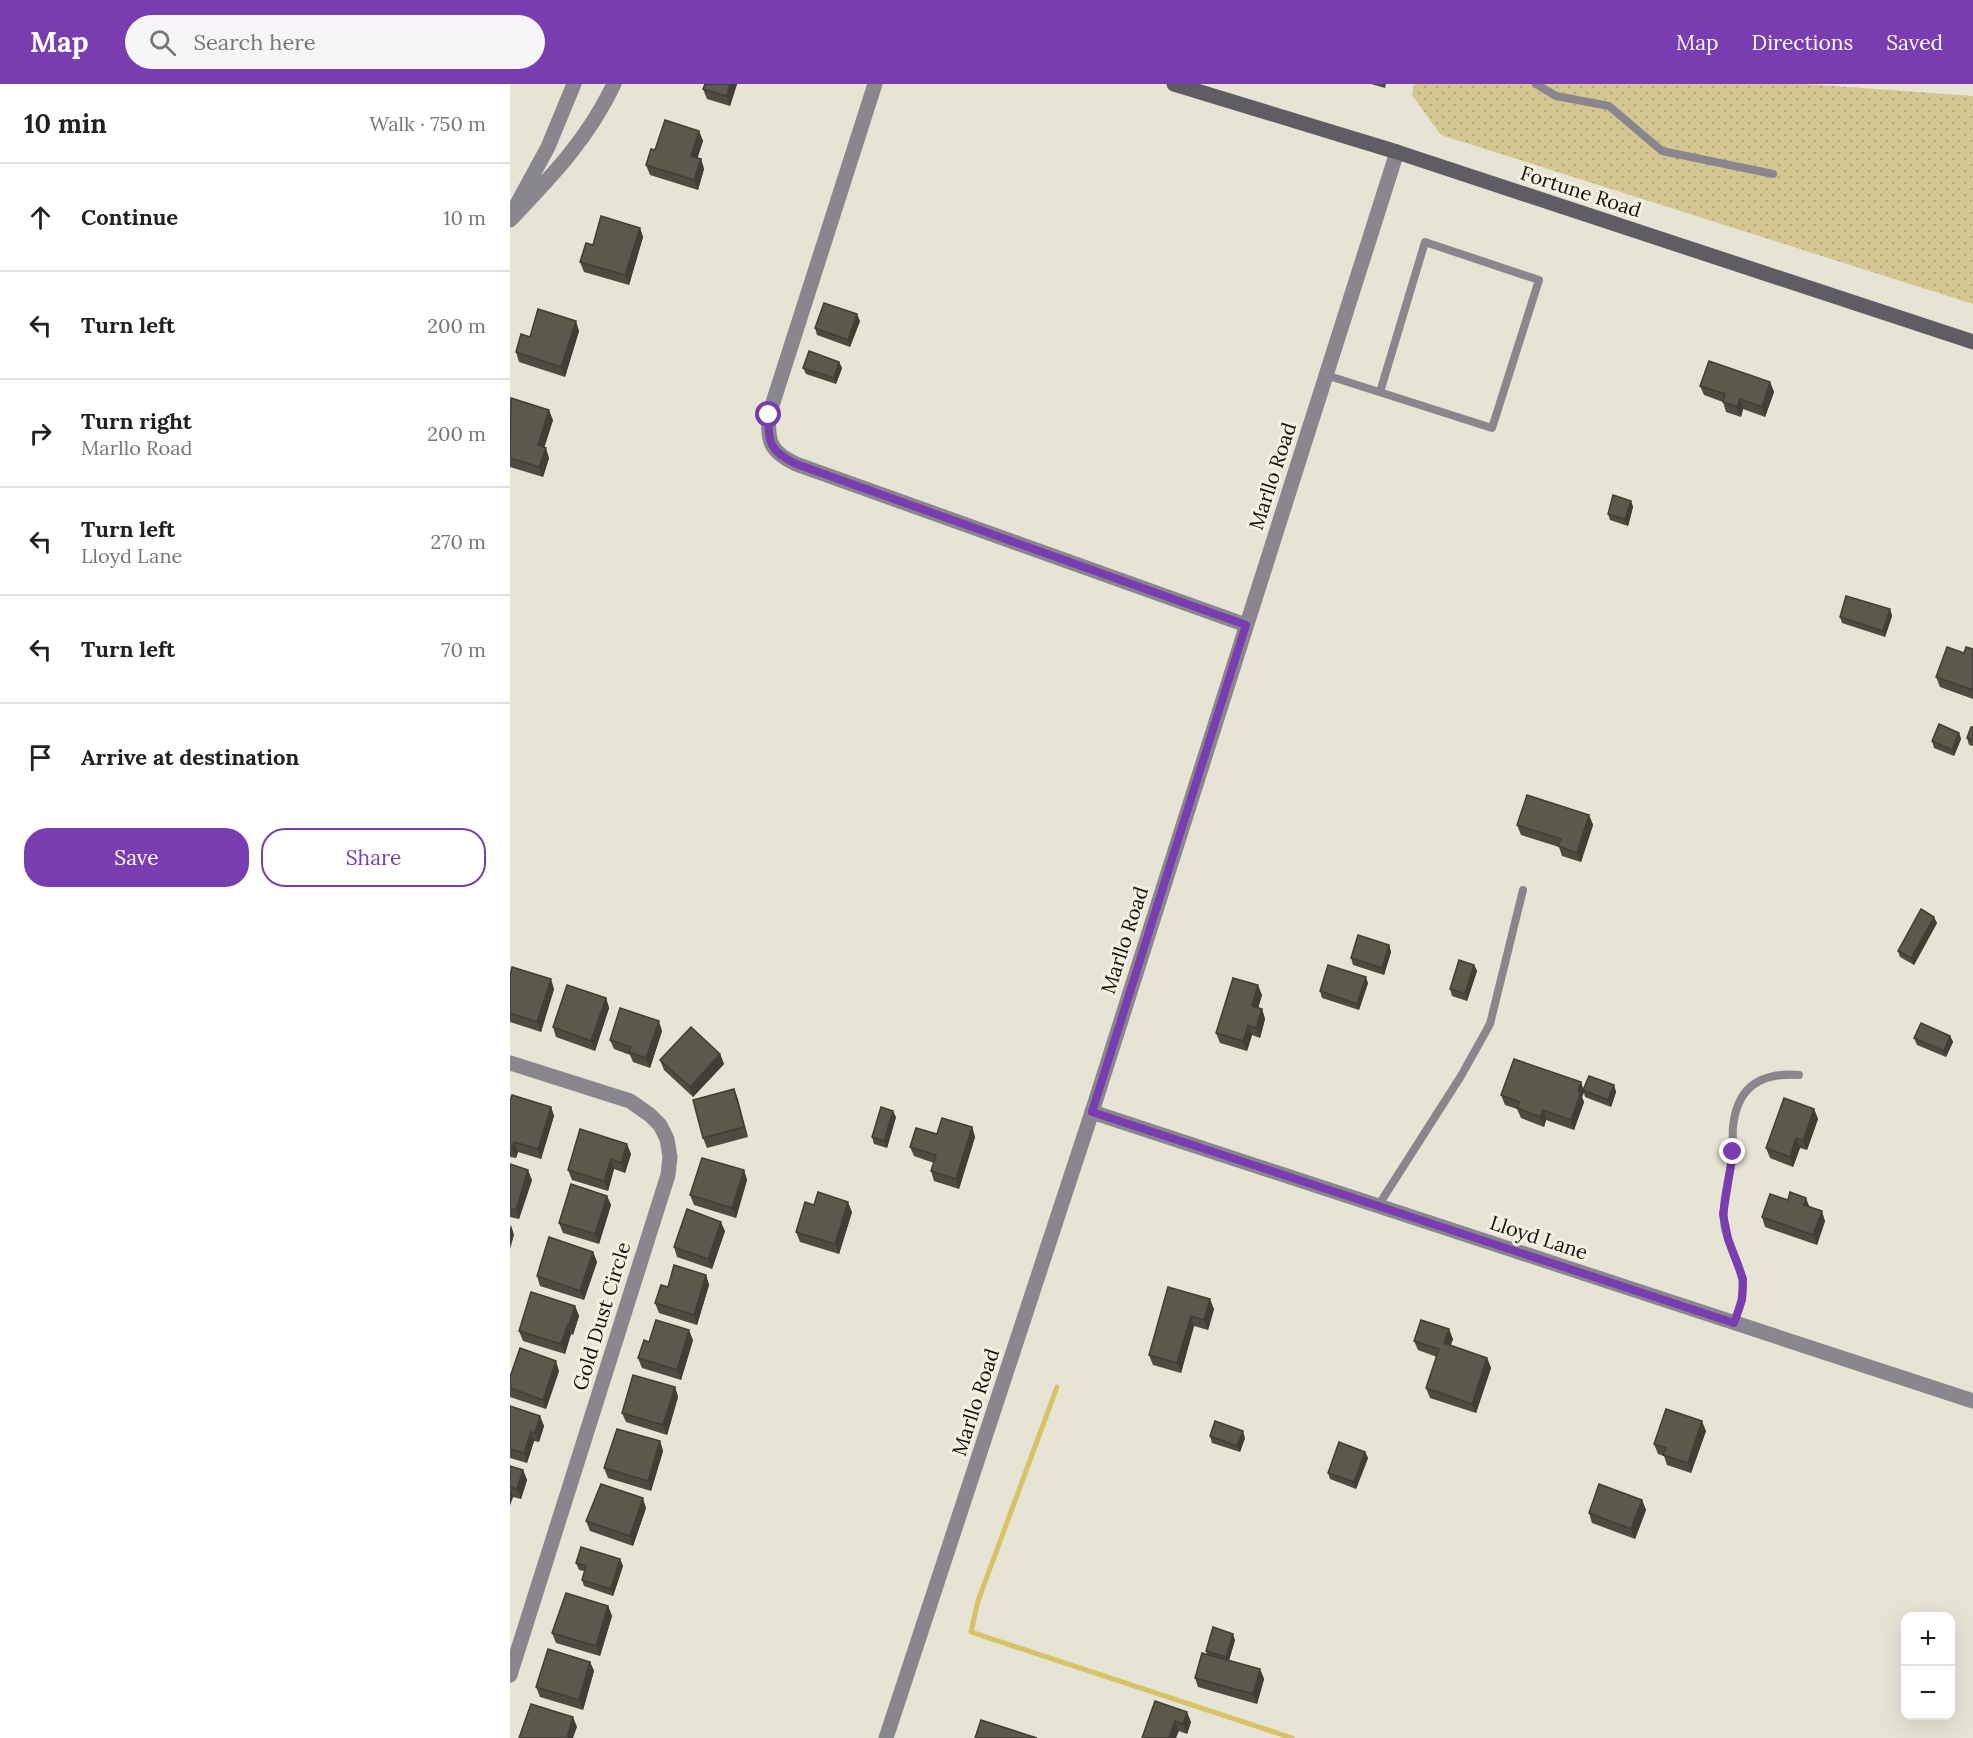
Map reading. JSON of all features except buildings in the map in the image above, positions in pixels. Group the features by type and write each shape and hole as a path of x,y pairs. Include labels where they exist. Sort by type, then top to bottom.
{"street":[{"path":"510,218 548,147 574,84"},
{"path":"510,218 566,161 593,123 614,84"},
{"path":"875,84 769,415 768,433 772,447 781,456 796,464 1246,625"},
{"name":"Fortune Road","path":"1174,84 1397,152 1973,342"},
{"name":"Marllo Road","path":"886,1738 1092,1112 1397,152"},
{"name":"Gold Dust Circle","path":"510,1063 630,1101 660,1125 667,1139 670,1157 668,1175 510,1675"},
{"name":"Lloyd Lane","path":"1092,1112 1973,1401"}],"lane":[{"path":"1536,84 1556,96 1609,106 1662,151 1773,174"},
{"path":"1326,375 1492,428 1539,280 1425,242 1380,392"},
{"path":"1378,1206 1461,1076 1490,1024 1522,890"},
{"path":"1734,1323 1742,1300 1743,1279 1728,1239 1723,1214 1733,1152 1735,1113 1747,1090 1760,1080 1784,1074 1799,1075"}],"shaded area":[{"path":"1414,84 1806,84 1973,96 1973,304 1441,135 1412,95"}],"waterway":[{"path":"1057,1387 978,1601 971,1632 1292,1738"}],"route":[{"path":"769,415 768,433 772,447 781,456 796,464 1246,625 1092,1112 1734,1323 1742,1300 1743,1279 1728,1239 1723,1214 1733,1152"}]}
